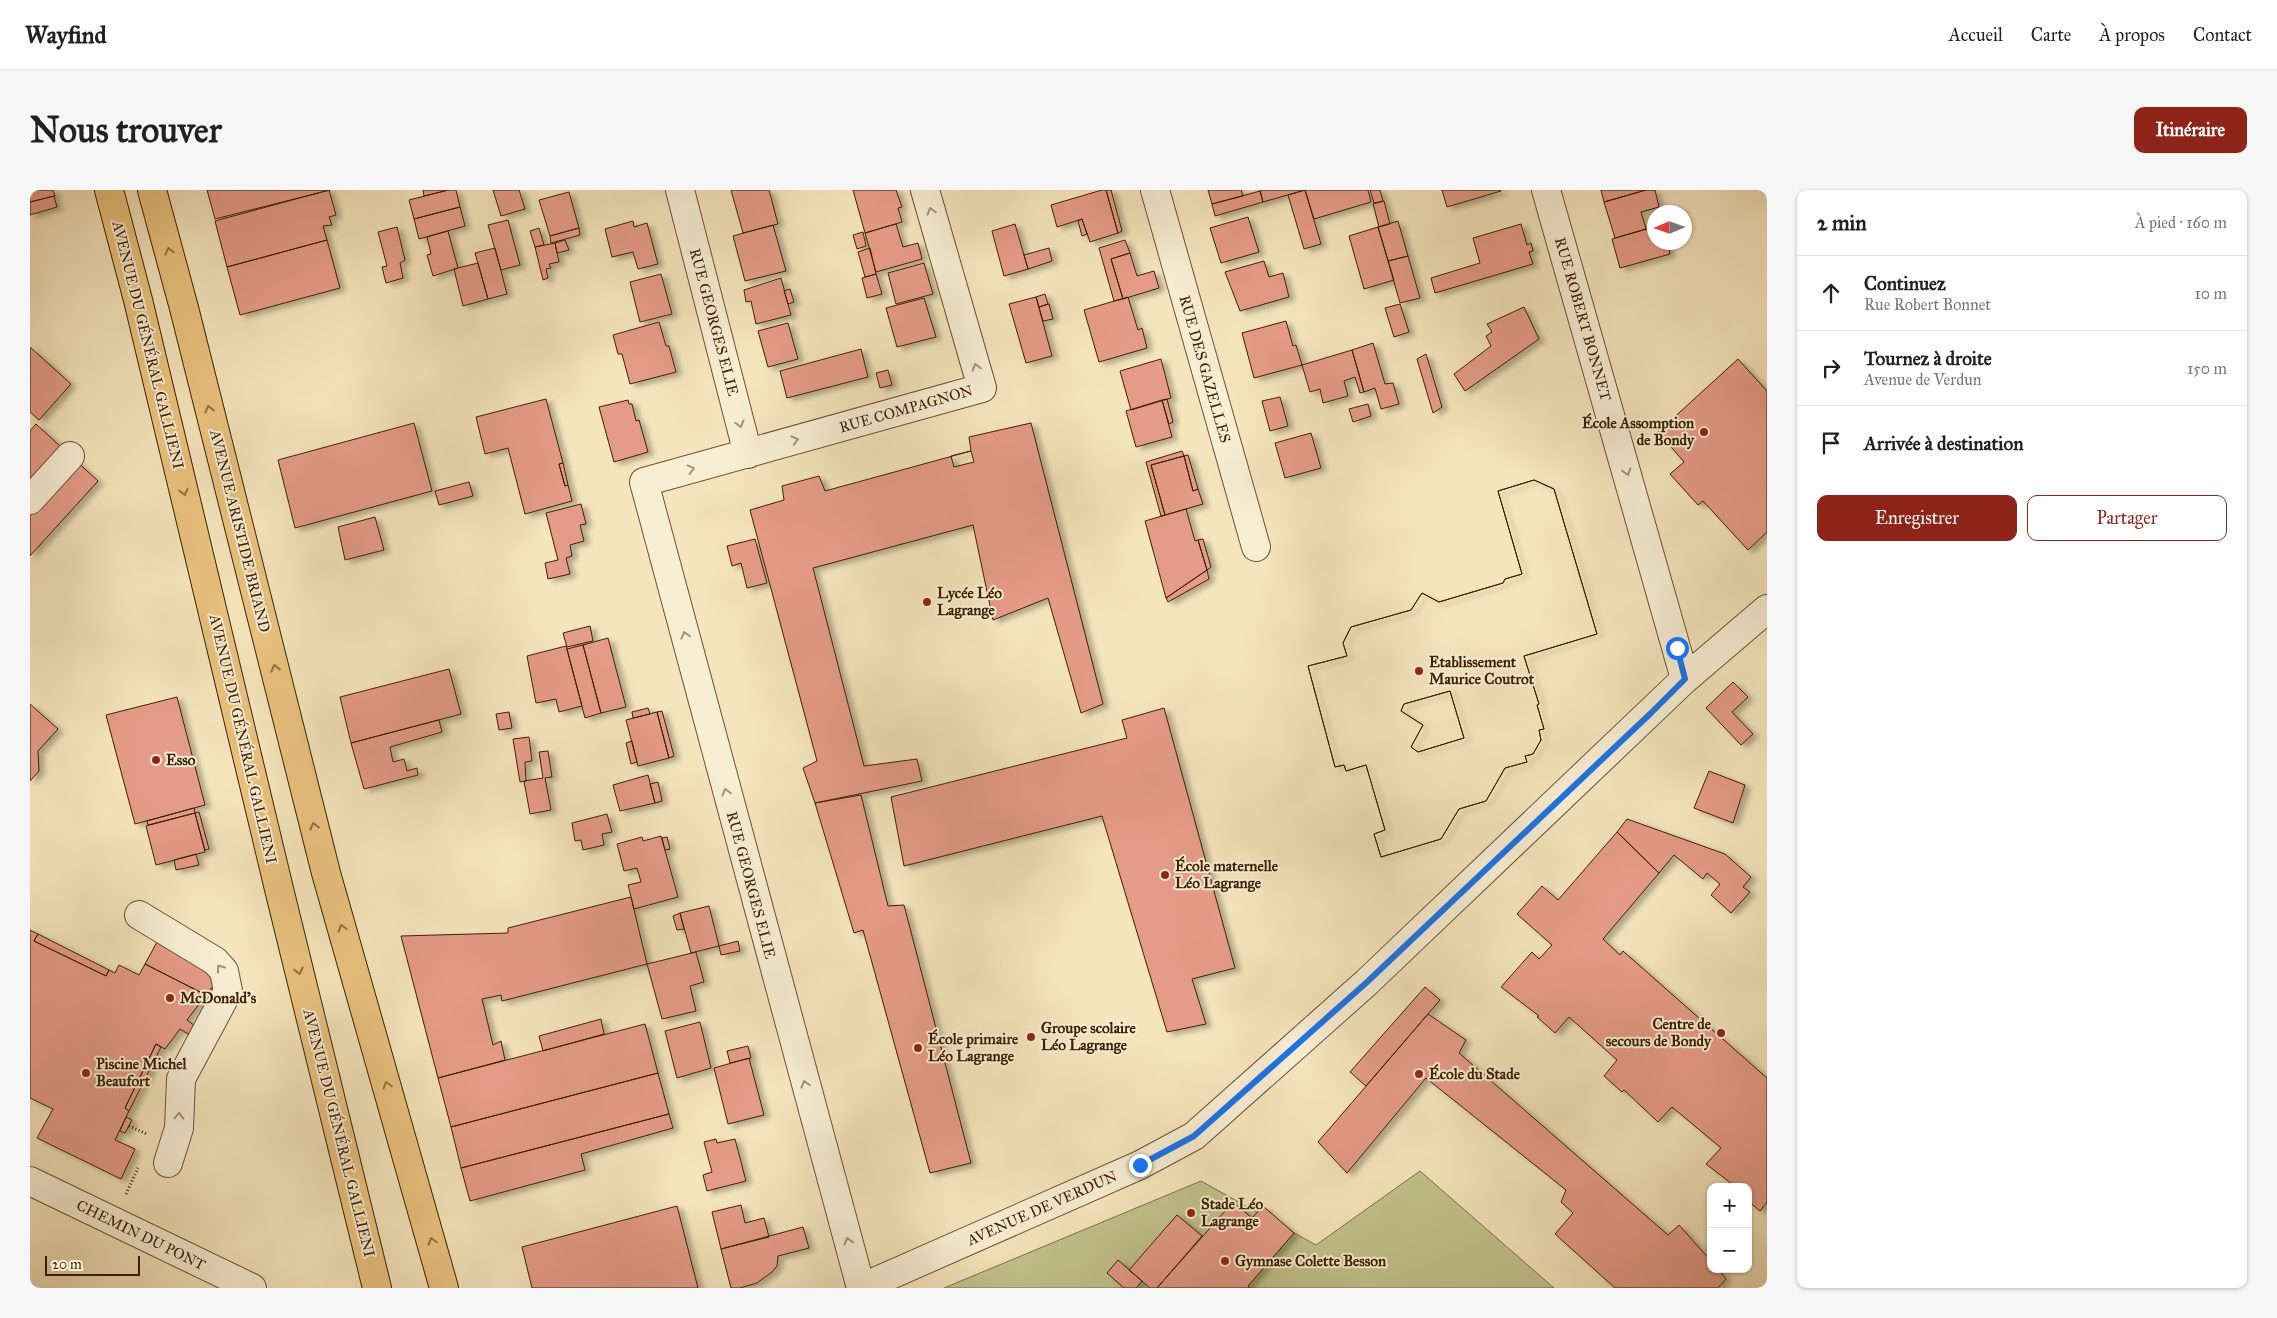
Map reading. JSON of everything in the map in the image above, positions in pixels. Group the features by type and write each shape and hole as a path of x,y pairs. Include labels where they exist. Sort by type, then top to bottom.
{"main road":[{"name":"AVENUE DU GÉNÉRAL GALLIENI","path":"109,190 140,310 277,880 378,1288"},
{"name":"AVENUE ARISTIDE BRIAND","path":"152,190 184,308 326,873 444,1288"}],"street":[{"name":"RUE GEORGES ELIE","path":"680,190 748,454 644,482 861,1288"},
{"name":"RUE COMPAGNON","path":"748,454 982,388 925,190"},
{"name":"RUE DES GAZELLES","path":"1155,190 1256,547"},
{"name":"RUE ROBERT BONNET","path":"1546,190 1685,679"},
{"path":"30,500 70,456"},
{"name":"AVENUE DE VERDUN","path":"861,1288 1140,1165 1194,1136 1366,983 1685,679 1767,609"},
{"path":"140,915 215,961 224,971 228,991 180,1079 179,1128 154,1163"},
{"name":"CHEMIN DU PONT","path":"30,1181 252,1288"}],"path":[{"path":"129,1126 153,1137"},
{"path":"113,1222 154,1163"}],"green space":[{"name":"Stade Léo Lagrange","path":"1420,1171 1554,1288 944,1288 1201,1181 1316,1245"}],"building":[{"path":"30,190 53,190 55,196 30,202"},
{"path":"207,190 330,190 215,219"},
{"path":"329,190 336,215 329,217 332,225 323,226 327,240 227,267 215,221"},
{"path":"423,190 444,190 445,191 424,196"},
{"path":"448,190 456,190 460,207 414,219 409,200"},
{"path":"493,190 519,190 525,209 501,216"},
{"path":"731,190 769,190 778,224 743,233"},
{"path":"853,190 896,190 902,207 898,208 902,222 865,233"},
{"path":"1106,190 1118,233 1090,242 1082,219 1057,227 1051,205"},
{"path":"1106,190 1111,190 1122,231 1118,233"},
{"path":"1208,190 1241,190 1243,196 1212,204"},
{"path":"1260,190 1305,190 1263,202"},
{"path":"1305,190 1321,244 1304,249 1288,195"},
{"path":"1305,190 1368,190 1371,202 1314,219"},
{"path":"1370,190 1380,190 1383,201 1374,203"},
{"path":"1442,190 1501,190 1501,191 1447,207"},
{"path":"1601,190 1646,190 1604,202"},
{"path":"1646,190 1655,190 1659,205 1647,205 1647,210 1641,212 1646,229 1615,238 1604,202"},
{"path":"1260,191 1263,202 1215,216 1212,204"},
{"path":"569,192 579,228 550,236 539,200"},
{"path":"54,196 57,207 30,215 30,202"},
{"path":"1384,201 1390,224 1379,227 1373,204"},
{"path":"460,207 465,226 419,239 414,219"},
{"path":"1248,217 1259,252 1221,263 1210,228"},
{"path":"1082,219 1087,234 1082,236 1078,221"},
{"path":"508,220 520,265 501,270 488,225"},
{"path":"633,221 634,227 647,223 658,264 638,269 633,252 612,257 605,229"},
{"path":"1398,221 1408,256 1388,261 1378,227"},
{"path":"896,224 903,247 918,243 922,259 876,272 865,233"},
{"path":"1015,224 1028,269 1004,276 992,231"},
{"path":"1521,224 1527,245 1531,243 1533,251 1529,252 1533,264 1435,293 1431,278 1480,263 1473,238"},
{"path":"773,225 786,271 745,281 733,236"},
{"path":"397,227 405,260 400,263 403,278 386,283 382,267 387,266 378,232"},
{"path":"1378,227 1394,280 1364,289 1349,236"},
{"path":"539,228 544,245 535,247 530,231"},
{"path":"579,228 580,235 551,243 550,236"},
{"path":"1647,229 1647,250 1669,250 1670,254 1620,268 1612,239"},
{"path":"448,231 458,268 433,276 427,255 431,254 427,237"},
{"path":"863,232 866,246 857,249 853,235"},
{"path":"327,240 340,288 240,315 227,267"},
{"path":"565,240 569,250 557,253 555,243"},
{"path":"1125,240 1130,253 1111,259 1123,299 1114,301 1099,248"},
{"path":"555,243 559,262 549,264 551,268 546,269 548,278 543,280 535,247"},
{"path":"495,248 507,294 488,299 475,253"},
{"path":"870,248 876,274 865,277 858,252"},
{"path":"1049,248 1052,261 1028,269 1024,255"},
{"path":"1130,253 1137,276 1154,271 1159,288 1123,299 1111,259"},
{"path":"1408,256 1420,298 1400,303 1388,261"},
{"path":"1264,261 1269,277 1283,273 1289,297 1240,311 1225,272"},
{"path":"478,263 488,299 463,306 454,269"},
{"path":"924,263 933,294 896,304 888,273"},
{"path":"661,274 672,314 640,322 630,282"},
{"path":"876,274 882,294 867,298 862,278"},
{"path":"781,278 791,315 756,324 751,301 746,302 744,290"},
{"path":"790,289 794,302 788,304 784,291"},
{"path":"1045,294 1048,304 1039,307 1036,297"},
{"path":"1036,297 1052,356 1026,363 1009,304"},
{"path":"1128,297 1138,330 1142,328 1147,348 1099,362 1084,310"},
{"path":"924,298 936,337 897,347 886,308"},
{"path":"1049,304 1053,319 1043,321 1039,307"},
{"path":"1400,304 1409,332 1394,337 1385,308"},
{"path":"1524,307 1539,339 1465,391 1454,374 1491,346 1486,336 1492,332 1487,324"},
{"path":"1286,321 1293,346 1296,345 1302,365 1254,378 1242,333"},
{"path":"659,322 666,346 669,346 676,372 630,384 622,354 618,354 613,335"},
{"path":"788,323 798,359 768,367 758,331"},
{"path":"1373,343 1385,384 1393,383 1399,404 1381,409 1375,388 1364,392 1352,350"},
{"path":"30,347 71,384 39,420 30,412"},
{"path":"861,349 868,377 787,398 780,371"},
{"path":"1352,350 1364,392 1360,393 1355,377 1344,381 1348,396 1323,403 1320,389 1310,392 1302,365"},
{"path":"1426,354 1442,407 1433,413 1417,359"},
{"path":"1161,359 1171,398 1131,410 1120,371"},
{"path":"1738,359 1767,391 1767,532 1748,550 1703,501 1698,505 1670,474 1684,462 1658,432"},
{"path":"888,370 892,385 880,388 876,373"},
{"path":"1280,397 1288,426 1270,431 1262,401"},
{"path":"546,399 563,463 559,464 565,486 568,485 572,501 525,514 508,448 485,454 476,417"},
{"path":"1167,399 1173,422 1169,424 1162,400"},
{"path":"628,400 629,404 632,404 636,421 639,420 648,452 614,462 599,407"},
{"path":"1162,400 1172,437 1136,447 1126,411"},
{"path":"1368,404 1371,416 1353,422 1349,409"},
{"path":"414,423 432,491 295,528 278,460"},
{"name":"Lycée Léo Lagrange","path":"1031,423 1103,704 1081,713 1048,598 993,620 973,525 813,568 864,766 917,759 922,781 815,803 803,768 817,761 750,510 784,500 782,486 819,476 825,491 971,451 969,437"},
{"path":"36,424 98,481 30,556 30,431"},
{"path":"1311,433 1321,468 1285,478 1275,443"},
{"path":"971,451 974,462 954,467 951,456"},
{"path":"1182,451 1184,456 1151,465 1165,515 1161,516 1146,462"},
{"path":"1188,455 1198,489 1193,491 1184,456"},
{"path":"1184,456 1193,491 1198,489 1203,504 1165,515 1151,465"},
{"path":"563,463 568,485 565,486 559,464"},
{"name":"Etablissement Maurice Coutrot","path":"1534,480 1554,489 1597,634 1524,656 1539,704 1537,705 1544,729 1539,730 1541,740 1533,754 1525,756 1527,762 1505,768 1486,801 1459,809 1441,839 1381,857 1374,834 1385,830 1366,765 1346,771 1344,765 1335,767 1308,666 1347,656 1343,643 1351,627 1411,610 1422,593 1439,602 1503,583 1505,579 1522,574 1498,491","holes":["1450,691 1464,738 1418,752 1411,747 1423,725 1401,711 1404,704"]},
{"name":"Etablissement Maurice Coutrot","path":"1534,480 1554,489 1597,634 1524,656 1539,704 1537,705 1544,729 1539,730 1541,740 1533,754 1525,756 1527,762 1505,768 1486,801 1459,809 1441,839 1381,857 1374,834 1385,830 1366,765 1346,771 1344,765 1335,767 1308,666 1347,656 1343,643 1351,627 1411,610 1422,593 1439,602 1503,583 1505,579 1522,574 1498,491"},
{"path":"469,482 473,496 439,505 435,491"},
{"path":"581,504 586,524 580,525 584,541 570,545 572,556 566,558 570,574 548,579 545,563 558,560 546,513"},
{"path":"1186,509 1195,541 1198,540 1207,570 1166,598 1145,521"},
{"path":"375,517 384,550 345,560 338,527"},
{"path":"755,539 767,583 747,588 741,563 732,566 727,546"},
{"path":"1203,539 1211,567 1207,570 1198,540"},
{"path":"1207,570 1209,579 1168,602 1166,598"},
{"path":"590,626 593,641 567,647 563,633"},
{"path":"608,638 626,707 601,713 583,645"},
{"path":"583,645 601,713 585,718 567,649"},
{"path":"566,646 582,706 559,712 556,699 536,703 527,656"},
{"path":"449,669 461,714 351,743 340,697"},
{"path":"1733,682 1748,697 1732,712 1753,734 1741,745 1706,708"},
{"name":"Etablissement Maurice Coutrot","path":"1450,691 1464,738 1418,752 1411,747 1423,725 1401,711 1404,704"},
{"name":"Esso","path":"177,697 205,805 135,824 106,715"},
{"path":"30,704 58,729 38,751 39,771 30,781"},
{"path":"648,708 650,714 633,718 632,712"},
{"name":"École maternelle Léo Lagrange","path":"1164,708 1235,968 1192,979 1206,1024 1167,1032 1102,816 904,866 891,797 1127,738 1122,720"},
{"path":"662,711 674,756 669,758 657,712"},
{"path":"509,712 512,728 499,730 496,714"},
{"path":"657,712 669,758 638,766 626,720"},
{"path":"439,720 442,732 390,747 393,762 404,759 407,771 417,768 418,775 364,789 351,743"},
{"path":"529,737 532,761 525,762 526,781 520,782 513,739"},
{"path":"632,741 637,762 631,764 626,743"},
{"path":"548,751 552,777 545,778 551,810 530,814 524,781 543,778 539,752"},
{"path":"1709,771 1745,785 1733,823 1694,808"},
{"path":"648,775 655,803 620,811 613,785"},
{"path":"658,782 662,801 655,803 650,784"},
{"name":"École primaire Léo Lagrange","path":"861,795 888,906 904,905 971,1163 930,1173 863,930 854,933 815,803"},
{"path":"194,808 195,813 148,825 147,821"},
{"path":"199,812 209,849 205,850 195,813"},
{"path":"195,813 205,852 156,865 146,826"},
{"path":"607,814 612,832 602,834 604,845 583,850 581,840 575,841 572,823"},
{"path":"1627,819 1725,854 1751,877 1743,887 1750,892 1731,913 1711,895 1720,884 1707,873 1703,879 1674,855 1659,873 1617,832"},
{"path":"1617,832 1659,873 1603,939 1620,955 1623,951 1767,1078 1767,1202 1760,1211 1752,1204 1752,1183 1731,1183 1706,1164 1721,1148 1672,1107 1658,1122 1624,1090 1622,1092 1604,1076 1617,1060 1569,1017 1555,1033 1537,1017 1539,1016 1501,987 1532,952 1539,959 1552,945 1517,914 1542,886 1558,900"},
{"path":"661,836 678,897 634,909 628,885 641,882 637,868 624,871 617,844 642,837 643,841"},
{"path":"667,837 670,849 665,850 662,838"},
{"path":"196,854 199,865 176,870 174,860"},
{"path":"631,897 647,964 502,1001 501,995 482,999 493,1045 501,1041 505,1060 438,1078 401,936 508,933 508,928"},
{"path":"709,906 719,946 691,953 680,913"},
{"path":"680,913 684,929 677,930 673,916"},
{"name":"Piscine Michel Beaufort","path":"30,930 38,934 34,941 106,976 109,970 115,973 119,965 139,975 145,964 206,995 187,1020 195,1026 188,1034 180,1029 165,1049 156,1044 125,1108 129,1111 115,1140 135,1149 121,1179 37,1138 53,1109 30,1098"},
{"path":"38,934 109,970 106,976 34,941"},
{"path":"738,941 740,951 721,955 719,946"},
{"path":"157,942 210,969 216,982 206,995 145,964"},
{"path":"696,952 704,982 690,986 696,1011 662,1019 647,964"},
{"path":"1425,987 1440,1000 1366,1086 1350,1072"},
{"name":"École du Stade","path":"1428,1014 1466,1040 1459,1053 1668,1235 1679,1225 1707,1256 1707,1273 1721,1273 1726,1279 1718,1288 1615,1288 1555,1234 1573,1213 1561,1202 1566,1190 1426,1078 1347,1173 1318,1142"},
{"path":"601,1019 604,1034 543,1051 539,1036"},
{"path":"700,1022 711,1068 677,1078 665,1031"},
{"path":"645,1024 658,1073 451,1127 438,1078"},
{"path":"156,1044 161,1047 129,1111 125,1108"},
{"path":"748,1046 751,1058 730,1063 727,1051"},
{"path":"749,1058 764,1115 728,1124 714,1068"},
{"path":"658,1073 669,1114 461,1168 451,1127"},
{"path":"669,1114 673,1128 581,1154 585,1170 470,1201 461,1168"},
{"path":"126,1117 132,1120 125,1133 120,1131"},
{"path":"716,1139 717,1143 735,1139 746,1181 707,1191 703,1175 712,1172 704,1142"},
{"name":"Gymnase Colette Besson","path":"1233,1202 1252,1218 1263,1206 1294,1233 1248,1286 1250,1288 1157,1288"},
{"path":"741,1205 745,1223 764,1218 769,1237 721,1249 712,1212"},
{"path":"677,1206 698,1288 532,1288 522,1247"},
{"path":"1177,1215 1202,1236 1157,1288 1150,1288 1129,1270"},
{"path":"803,1227 809,1248 778,1256 777,1266 757,1283 740,1288 731,1288 721,1249"},
{"path":"1118,1260 1142,1281 1136,1288 1124,1288 1107,1273"}],"place":[{"name":"École Assomption de Bondy","path":"1704,432"},
{"name":"Lycée Léo Lagrange","path":"927,602"},
{"name":"Etablissement Maurice Coutrot","path":"1419,671"},
{"name":"Esso","path":"156,760"},
{"name":"École maternelle Léo Lagrange","path":"1165,875"},
{"name":"McDonald's","path":"170,998"},
{"name":"Centre de secours de Bondy","path":"1721,1033"},
{"name":"Groupe scolaire Léo Lagrange","path":"1031,1037"},
{"name":"École primaire Léo Lagrange","path":"918,1048"},
{"name":"Piscine Michel Beaufort","path":"86,1073"},
{"name":"École du Stade","path":"1419,1074"},
{"name":"Stade Léo Lagrange","path":"1191,1213"},
{"name":"Gymnase Colette Besson","path":"1225,1261"}],"route":[{"path":"1140,1165 1194,1136 1366,983 1651,713 1685,679 1677,648"}]}
